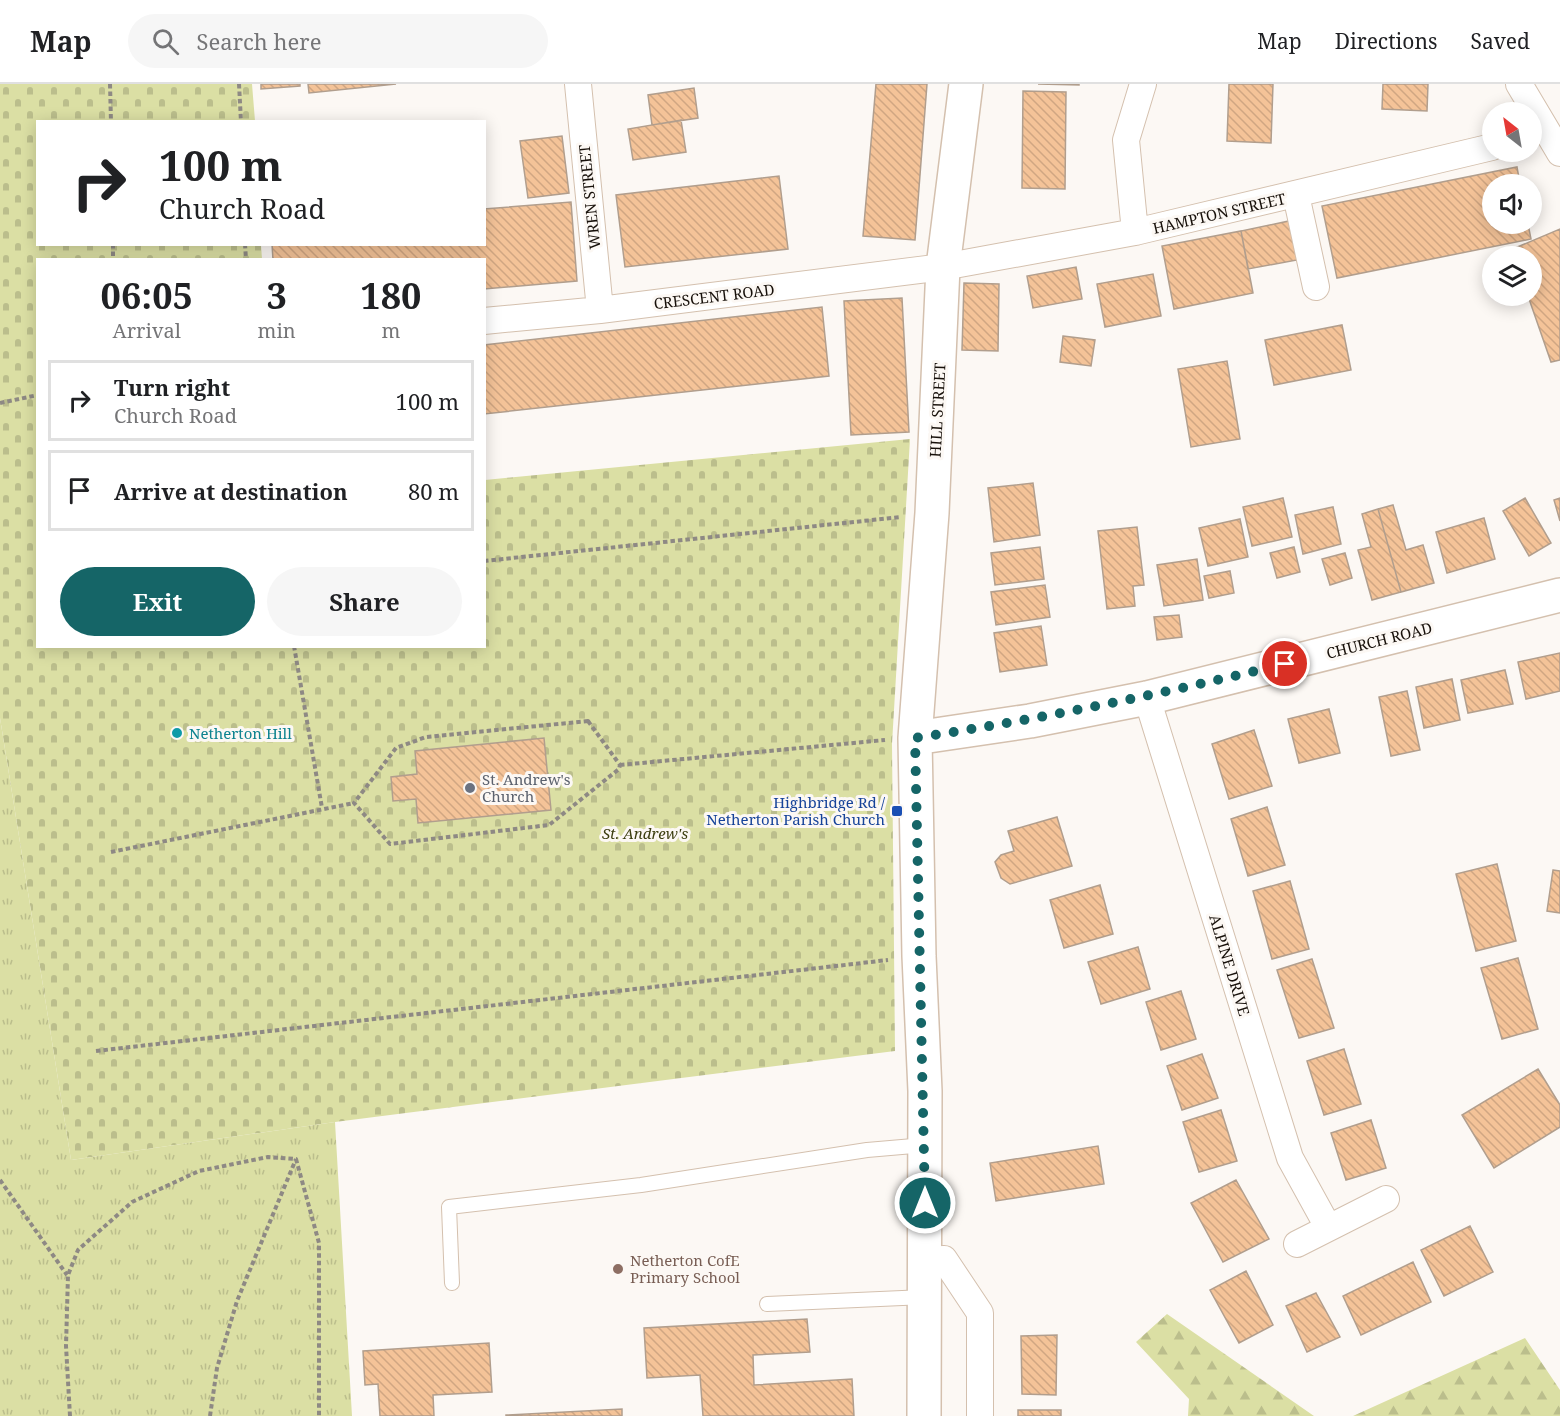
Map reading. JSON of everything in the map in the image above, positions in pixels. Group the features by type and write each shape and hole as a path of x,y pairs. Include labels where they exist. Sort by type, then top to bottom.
{"street":[{"name":"WREN STREET","path":"578,84 600,310"},
{"name":"HILL STREET","path":"924,1416 925,1145 915,738 932,513 943,267 966,84"},
{"path":"1135,232 1126,140 1143,84"},
{"path":"1519,84 1546,141"},
{"name":"HAMPTON STREET","path":"943,267 1135,232 1482,149"},
{"path":"1296,195 1316,287"},
{"name":"CRESCENT ROAD","path":"486,321 600,310 943,267"},
{"name":"CHURCH ROAD","path":"915,738 1030,721 1147,698 1560,595"},
{"name":"ALPINE DRIVE","path":"1147,698 1290,1158 1328,1227"},
{"path":"1297,1244 1386,1199"},
{"path":"925,1260 944,1260 980,1313 980,1416"}],"lane":[{"path":"452,1283 449,1207 640,1185 867,1150 925,1145"},
{"path":"766,1304 925,1297"}],"path":[{"path":"110,84 111,120"},
{"path":"239,84 241,120"},
{"path":"0,403 36,396"},
{"path":"486,561 932,513"},
{"path":"294,648 322,808"},
{"path":"111,852 354,803 396,748 426,737 588,721 620,765"},
{"path":"620,765 915,738"},
{"path":"354,803 390,844 549,825 619,769 620,765"},
{"path":"96,1051 919,956"},
{"path":"70,1416 66,1346 68,1275 78,1250 132,1202 200,1171 268,1157 296,1159"},
{"path":"210,1416 217,1368 237,1301 296,1159"},
{"path":"296,1159 319,1243 319,1416"},
{"path":"0,1180 68,1275"}],"green space":[{"name":"St. Andrew's","path":"0,84 252,84 255,120 36,120 36,246 261,246 262,258 36,258 36,648 486,648 486,480 910,439 892,744 895,1051 335,1122 71,1160 0,718"},
{"path":"0,718 71,1160 335,1122 352,1416 0,1416"},
{"path":"1167,1314 1314,1416 1188,1416 1189,1399 1136,1342"},
{"path":"1525,1338 1560,1390 1560,1416 1353,1416"}],"building":[{"path":"261,84 300,84 300,86 261,89"},
{"path":"308,84 396,84 309,93"},
{"path":"876,84 927,84 915,240 863,236"},
{"path":"1229,84 1273,84 1271,143 1227,141"},
{"path":"1383,84 1428,84 1427,111 1382,109"},
{"path":"694,88 698,118 652,125 648,95"},
{"path":"1023,91 1066,92 1065,189 1022,188"},
{"path":"681,120 686,152 633,160 628,129"},
{"path":"562,136 569,193 528,198 520,141"},
{"path":"1517,167 1518,174 1482,174"},
{"path":"1482,174 1482,234 1530,234 1531,239 1496,246 1482,246 1482,249 1337,278 1322,206"},
{"path":"779,176 788,249 625,267 616,195"},
{"path":"571,202 577,281 486,289 486,258 273,258 272,246 486,246 486,209"},
{"path":"1289,221 1297,260 1248,269 1241,231"},
{"path":"1560,229 1560,360 1551,362 1531,306 1542,306 1542,246 1520,246"},
{"path":"1241,231 1253,293 1174,309 1162,246"},
{"path":"1076,267 1082,299 1033,308 1027,276"},
{"path":"1153,274 1161,316 1105,327 1097,284"},
{"path":"964,283 999,284 998,351 962,350"},
{"path":"902,298 909,432 851,435 844,301"},
{"path":"822,307 829,376 486,414 486,345"},
{"path":"1342,325 1351,370 1274,385 1265,340"},
{"path":"1063,336 1095,340 1091,366 1060,362"},
{"path":"1227,361 1240,439 1191,447 1178,369"},
{"path":"1033,483 1040,535 994,542 988,488"},
{"path":"1283,498 1292,537 1252,546 1243,507"},
{"path":"1525,498 1551,543 1529,556 1503,511"},
{"path":"1560,498 1560,521 1554,500"},
{"path":"1393,505 1406,550 1423,545 1434,583 1401,592 1378,509"},
{"path":"1333,507 1341,544 1303,554 1295,515"},
{"path":"1378,509 1401,592 1372,600 1358,550 1371,547 1362,514"},
{"path":"1484,518 1495,559 1447,573 1436,532"},
{"path":"1240,519 1248,557 1208,566 1199,528"},
{"path":"1137,527 1144,585 1133,586 1135,606 1107,609 1098,531"},
{"path":"1040,547 1044,579 995,585 991,553"},
{"path":"1294,547 1300,572 1277,578 1270,553"},
{"path":"1345,553 1352,578 1330,585 1322,559"},
{"path":"1197,559 1203,600 1164,606 1157,565"},
{"path":"1230,571 1234,593 1209,598 1204,576"},
{"path":"1045,585 1050,617 996,625 991,592"},
{"path":"1179,615 1182,637 1157,640 1154,617"},
{"path":"1041,626 1047,665 1000,672 994,633"},
{"path":"1560,653 1560,691 1526,699 1518,662"},
{"path":"1505,670 1513,704 1468,713 1461,680"},
{"path":"1452,679 1460,720 1424,728 1416,687"},
{"path":"1407,691 1420,750 1391,756 1379,697"},
{"path":"1329,709 1340,753 1299,763 1288,719"},
{"path":"1254,730 1272,786 1229,799 1212,744"},
{"name":"St. Andrew's Church","path":"544,738 551,810 418,823 416,799 393,801 391,777 417,774 415,751"},
{"path":"1267,807 1285,865 1248,876 1231,819"},
{"path":"1057,817 1072,866 1010,884 1001,878 995,862 1001,855 1014,851 1008,831"},
{"path":"1497,864 1516,941 1476,951 1456,874"},
{"path":"1553,870 1560,871 1560,913 1547,911"},
{"path":"1290,881 1309,949 1272,959 1253,891"},
{"path":"1100,885 1113,934 1064,948 1050,900"},
{"path":"1138,947 1150,989 1101,1004 1088,962"},
{"path":"1518,958 1538,1029 1502,1039 1481,968"},
{"path":"1312,959 1334,1028 1299,1038 1277,970"},
{"path":"1181,991 1196,1039 1161,1050 1146,1002"},
{"path":"1344,1049 1361,1104 1324,1115 1307,1061"},
{"path":"1202,1054 1218,1098 1182,1110 1167,1066"},
{"path":"1538,1069 1560,1105 1560,1127 1494,1168 1462,1115"},
{"path":"1221,1110 1237,1161 1199,1172 1183,1122"},
{"path":"1371,1120 1386,1168 1346,1180 1331,1133"},
{"path":"1098,1146 1104,1184 996,1201 990,1163"},
{"path":"1236,1180 1269,1239 1223,1262 1191,1203"},
{"path":"1470,1226 1493,1272 1444,1296 1421,1250"},
{"path":"1413,1262 1431,1302 1361,1335 1343,1296"},
{"path":"1246,1271 1273,1325 1239,1343 1210,1290"},
{"path":"1316,1293 1340,1337 1307,1352 1286,1306"},
{"path":"807,1319 810,1352 753,1355 754,1385 852,1379 854,1416 703,1416 700,1375 647,1378 644,1328"},
{"path":"1057,1335 1056,1395 1022,1394 1021,1336"},
{"path":"489,1343 492,1392 433,1395 434,1416 380,1416 378,1384 365,1385 363,1351"},
{"path":"622,1409 622,1416 506,1416 506,1415"},
{"path":"1018,1410 1061,1410 1061,1416 1018,1416"}],"place":[{"name":"Netherton Hill","path":"177,733"},
{"name":"St. Andrew's Church","path":"470,788"},
{"name":"Highbridge Rd / Netherton Parish Church","path":"897,811"},
{"name":"Netherton CofE Primary School","path":"618,1269"}],"route":[{"path":"925,1203 925,1091 919,956 915,738 1030,721 1147,698 1285,664"}]}
